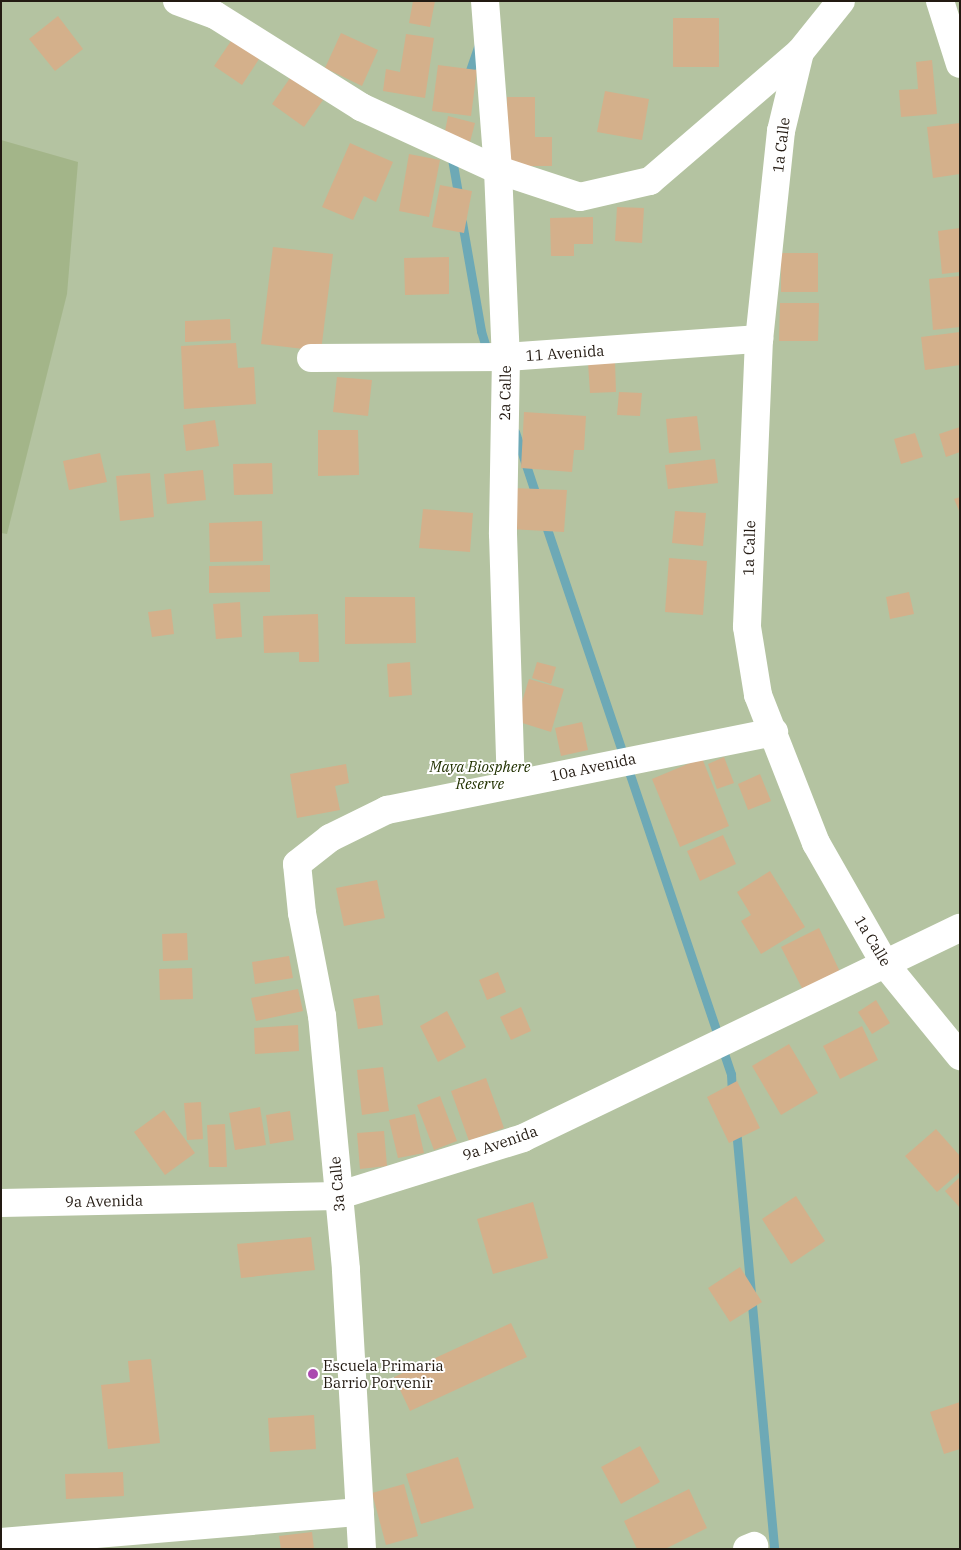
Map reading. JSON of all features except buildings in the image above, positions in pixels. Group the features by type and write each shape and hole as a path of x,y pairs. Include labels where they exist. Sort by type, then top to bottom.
{"street":[{"path":"177,1 215,15 361,107 498,170 580,197 650,181 800,52"},
{"name":"2a Calle","path":"485,1 498,170 506,357 503,534 511,784"},
{"name":"1a Calle","path":"841,1 800,52 780,131 759,339 747,627 758,695 816,843 885,964 960,1056"},
{"path":"940,1 960,64"},
{"name":"11 Avenida","path":"311,358 506,357 759,339"},
{"name":"10a Avenida","path":"330,838 387,810 774,732"},
{"name":"3a Calle","path":"330,838 297,864 302,913 322,1016 337,1196 346,1269 362,1549"},
{"name":"9a Avenida","path":"1,1203 337,1196 523,1138 960,928"},
{"path":"1,1542 70,1542 360,1512"}],"green space":[{"name":"Maya Biosphere Reserve","path":"1,1 960,1 960,1549 1,1549"},
{"path":"1,140 78,162 67,294 7,534 1,533"}],"waterway":[{"path":"467,79 479,44"},
{"path":"451,153 459,199"},
{"path":"462,222 481,331 488,354"},
{"path":"515,432 537,498"},
{"path":"544,520 731,1074 732,1094"},
{"path":"736,1129 774,1549"}],"place":[{"name":"Escuela Primaria Barrio Porvenir","path":"313,1374"}]}
